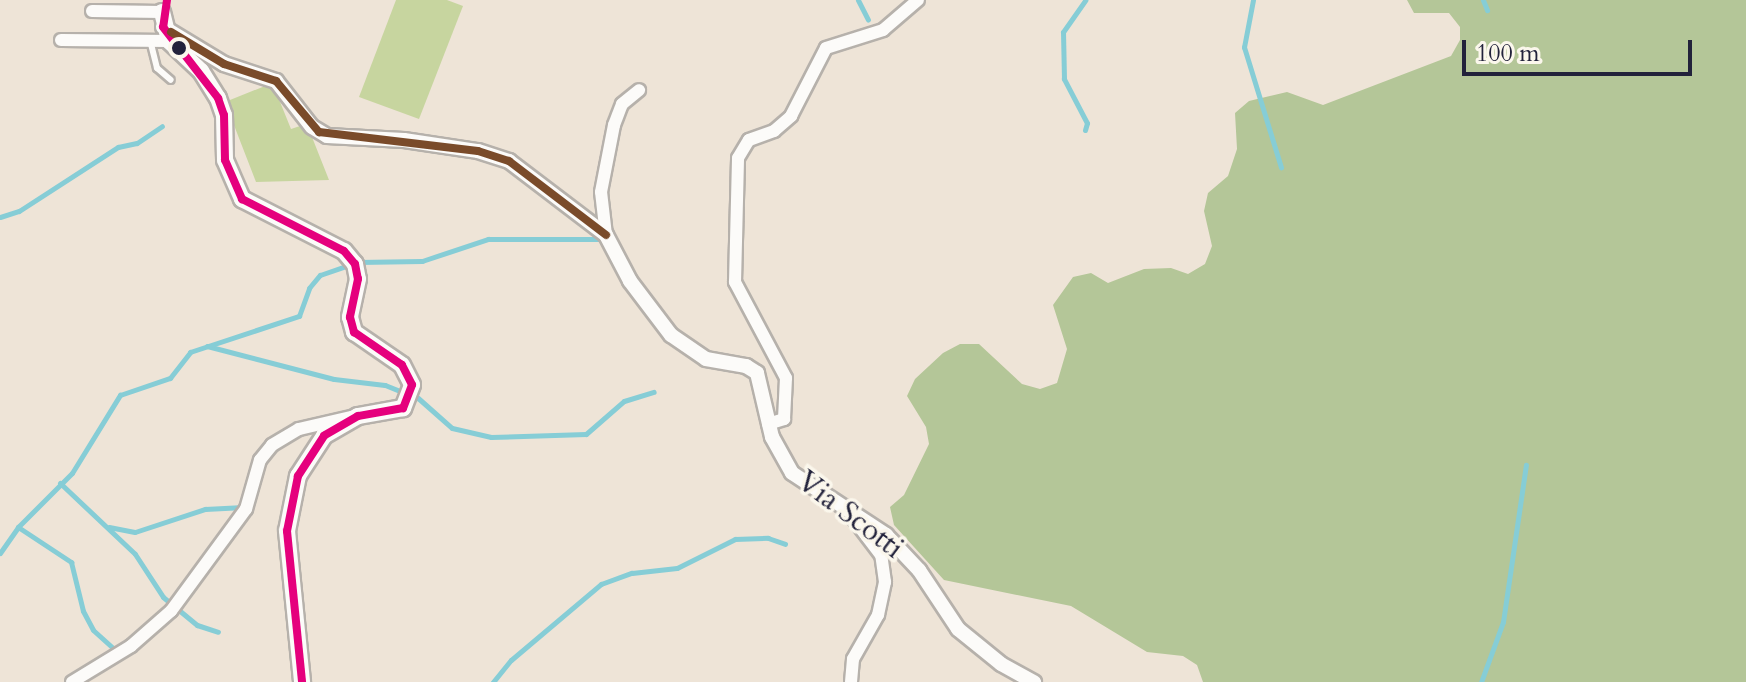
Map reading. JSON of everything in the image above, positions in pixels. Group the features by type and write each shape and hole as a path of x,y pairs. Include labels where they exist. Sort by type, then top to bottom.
{"main road":[{"path":"165,20 218,98 224,115 225,160 242,199 257,211 325,237 355,264 350,317 354,332 402,365 412,385 403,408 358,416 324,436 309,452 289,510 296,655 302,682"}],"street":[{"path":"768,424 784,419 786,378 735,282 738,158 749,140 774,131 791,116 826,48 883,30 918,0"},
{"path":"92,11 165,20 224,64 276,81 319,132 478,151 509,161 606,235"},
{"path":"61,40 150,40 165,20"},
{"path":"606,235 601,192 614,125 622,104 639,90"},
{"name":"Via Scotti","path":"606,235 630,281 671,335 706,359 746,366 757,373 768,424 792,473 896,545 970,641 1034,682"},
{"path":"72,682 131,646 171,611 246,509 260,460 272,445 299,429 358,416"},
{"path":"842,505 875,545 885,582 878,615 853,659 851,682"}],"lane":[{"path":"150,40 157,68 171,80"}],"green space":[{"path":"396,0 447,0 463,6 419,119 359,97"},
{"path":"1407,0 1746,0 1746,682 1203,682 1197,665 1183,656 1147,652 1071,606 944,580 894,525 890,507 904,495 929,444 926,427 907,396 915,379 943,353 960,344 979,344 1022,384 1040,389 1057,383 1067,349 1053,305 1073,277 1091,273 1108,283 1144,269 1171,268 1188,274 1205,264 1212,246 1204,211 1208,193 1228,176 1237,149 1235,113 1249,101 1287,92 1323,105 1451,56 1460,40 1460,27 1449,13 1414,13"},
{"path":"265,86 276,92 291,129 303,125 310,132 329,180 256,182 225,102"}],"waterway":[{"path":"858,0 868,20"},
{"path":"1085,0 1063,32 1064,79 1087,123 1085,130"},
{"path":"1253,0 1244,47 1281,167"},
{"path":"1483,0 1487,10"},
{"path":"0,217 19,211 118,147 137,143 162,126"},
{"path":"358,262 422,261 488,239 604,239"},
{"path":"0,553 18,527 72,473 120,395 170,378 190,352 299,316 309,288 320,275 349,265"},
{"path":"207,346 334,379 385,385 418,398 452,428 491,437 586,434 624,401 654,392"},
{"path":"1481,682 1503,622 1526,465"},
{"path":"60,483 135,554 163,597 197,625 218,632"},
{"path":"109,527 135,532 205,509 239,507"},
{"path":"18,527 71,562 83,611 93,630 114,649"},
{"path":"493,682 511,660 601,584 632,573 677,568 735,539 768,538 785,544"}],"transit line":[{"path":"167,0 163,27 218,98 224,115 225,160 242,199 344,251 355,264 358,279 350,317 354,332 402,365 412,385 403,408 358,416 324,436 298,476 287,531 302,682"},
{"path":"171,32 224,64 276,81 319,132 478,151 509,161 606,235"}]}
